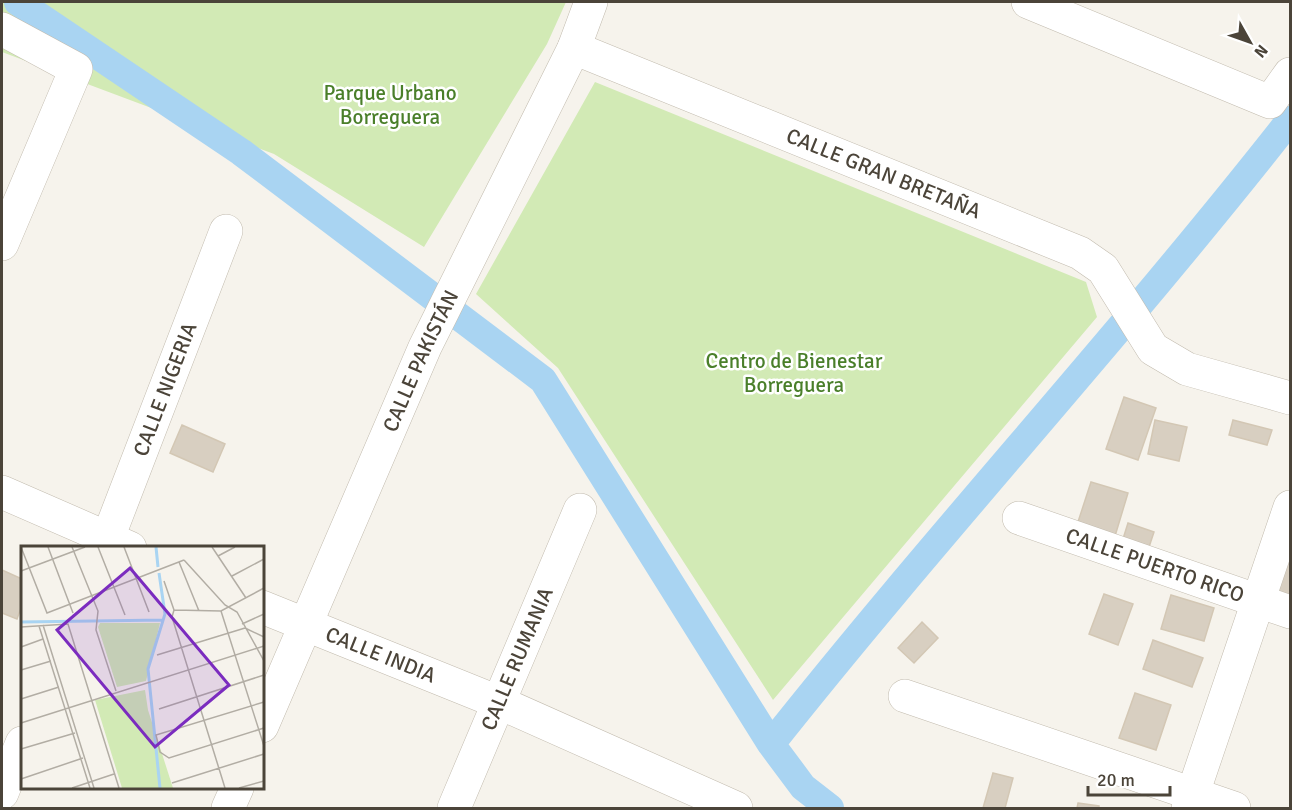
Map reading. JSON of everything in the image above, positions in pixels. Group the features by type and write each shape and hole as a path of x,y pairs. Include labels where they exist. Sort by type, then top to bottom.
{"street":[{"name":"CALLE PAKISTÁN","path":"264,721 425,347 574,48 591,2"},
{"path":"1028,2 1270,102 1290,74"},
{"path":"2,29 76,69 2,244"},
{"name":"CALLE GRAN BRETAÑA","path":"574,48 1080,253 1103,269 1154,349 1186,369 1290,398"},
{"name":"CALLE NIGERIA","path":"114,544 226,231"},
{"path":"2,492 114,544"},
{"path":"1190,801 1290,507"},
{"name":"CALLE RUMANIA","path":"454,808 580,510"},
{"name":"CALLE PUERTO RICO","path":"1019,518 1290,612"},
{"name":"CALLE INDIA","path":"264,609 304,627 498,702 736,808"},
{"path":"905,696 1190,801 1234,808"},
{"path":"2,793 21,746"},
{"path":"228,808 237,789"}],"green space":[{"name":"Parque Urbano Borreguera","path":"2,2 566,2 547,44 424,247 274,154 2,52"},
{"name":"Centro de Bienestar Borreguera","path":"595,82 1086,282 1097,317 773,700 558,368 476,294"}],"building":[{"path":"1124,397 1156,408 1138,460 1106,449"},
{"path":"1155,420 1187,427 1179,461 1148,454"},
{"path":"1233,420 1272,430 1267,445 1229,435"},
{"path":"182,425 225,444 213,472 170,453"},
{"path":"1091,482 1128,493 1115,536 1077,525"},
{"path":"1128,523 1154,532 1148,550 1122,542"},
{"path":"1290,557 1290,597 1275,592"},
{"path":"2,570 21,579 21,608 17,619 2,613"},
{"path":"1104,594 1133,604 1118,645 1089,634"},
{"path":"1171,595 1214,608 1204,641 1161,629"},
{"path":"922,622 938,638 914,663 898,648"},
{"path":"1153,640 1203,658 1192,687 1143,669"},
{"path":"1135,693 1171,705 1156,750 1119,738"},
{"path":"993,773 1013,778 1005,808 983,808"},
{"path":"1078,803 1099,806 1099,808 1077,808"}],"waterway":[{"path":"18,2 241,152 543,380 771,744 803,787 830,808"},
{"path":"771,744 899,587 1162,278 1290,120"}]}
